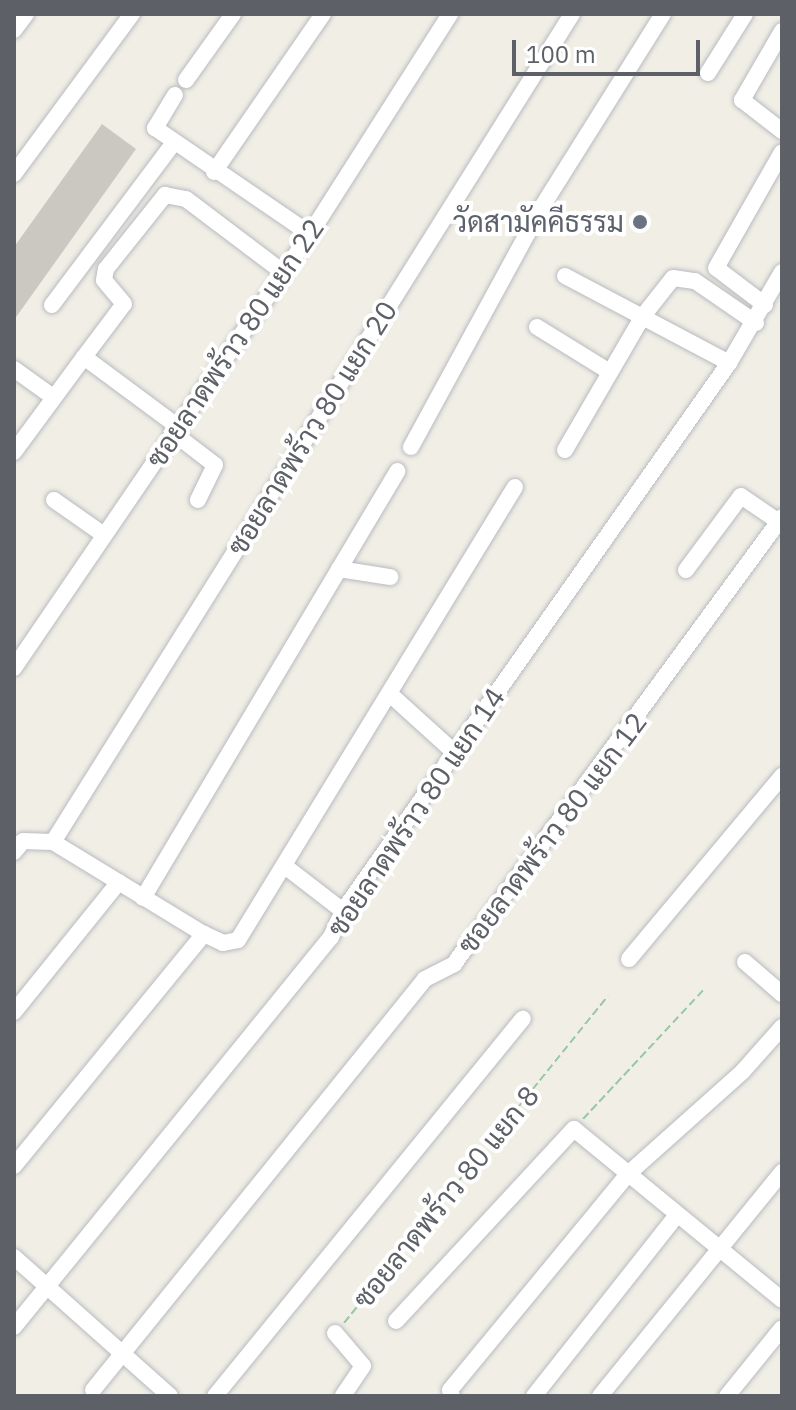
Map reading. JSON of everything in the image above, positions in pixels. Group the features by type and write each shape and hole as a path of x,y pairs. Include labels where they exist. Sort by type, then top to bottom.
{"street":[{"path":"14,30 26,14"},
{"path":"14,174 132,14"},
{"path":"186,80 233,14"},
{"path":"214,172 323,14"},
{"name":"ซอยลาดพร้าว 80 แยก 22","path":"14,668 174,429 310,234 450,14"},
{"name":"ซอยลาดพร้าว 80 แยก 20","path":"53,842 572,14"},
{"path":"411,447 540,210 663,14"},
{"path":"708,73 745,14"},
{"path":"782,31 742,100 782,131"},
{"path":"175,95 154,125 173,144 310,234"},
{"path":"52,305 173,144"},
{"path":"765,305 716,268 782,152"},
{"path":"14,452 124,304 104,280 106,269 165,195 177,194 284,273"},
{"name":"ซอยลาดพร้าว 80 แยก 14","path":"14,1327 331,937 343,911 729,363 756,323 782,272"},
{"path":"565,276 729,363"},
{"path":"565,450 643,316 666,284 680,276 756,323"},
{"path":"537,327 610,372"},
{"path":"84,357 215,465 198,500"},
{"path":"14,369 53,397"},
{"path":"143,898 398,471"},
{"path":"14,852 30,839 53,842 204,934 223,943 238,940 286,867 515,487"},
{"path":"686,570 741,496 780,519"},
{"path":"54,500 104,535"},
{"name":"ซอยลาดพร้าว 80 แยก 12","path":"93,1390 425,979 454,964 780,519"},
{"path":"339,569 390,577"},
{"path":"391,695 455,753"},
{"path":"629,959 782,776"},
{"path":"286,867 343,911"},
{"path":"14,1012 119,882"},
{"path":"14,1166 204,934"},
{"path":"745,962 782,994"},
{"path":"215,1396 523,1019"},
{"path":"452,1396 450,1390 628,1174 743,1071 782,1027"},
{"path":"396,1321 574,1129 782,1300"},
{"path":"600,1396 782,1172"},
{"path":"534,1396 677,1215"},
{"path":"14,1257 170,1396"},
{"path":"727,1396 782,1328"},
{"name":"ซอยลาดพร้าว 80 แยก 8","path":"335,1333 363,1366 343,1396"}],"path":[{"path":"574,1129 706,987"},
{"name":"ซอยลาดพร้าว 80 แยก 8","path":"335,1333 608,996"}],"building":[{"path":"102,124 136,149 14,320 14,247"}],"place":[{"name":"วัดสามัคคีธรรม","path":"640,222"}]}
